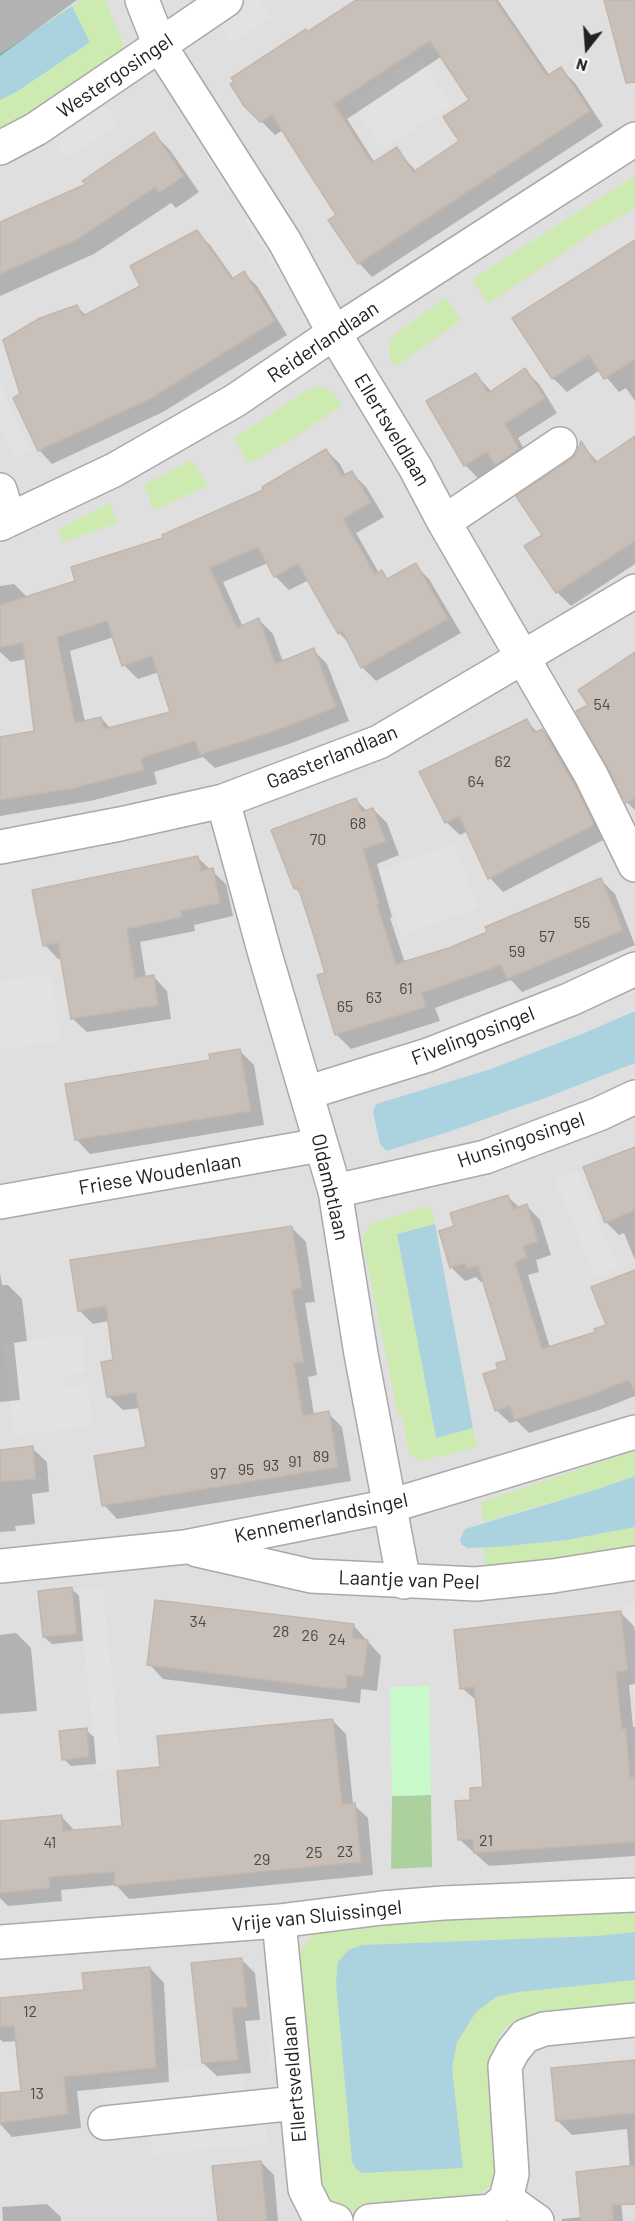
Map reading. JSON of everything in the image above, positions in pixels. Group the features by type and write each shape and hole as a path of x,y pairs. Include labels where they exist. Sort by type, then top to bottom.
{"street":[{"name":"Ellertsveldlaan","path":"142,0 159,46 285,242 334,333 415,467 444,522 591,775 635,865"},
{"name":"Westergosingel","path":"0,148 36,129 226,0"},
{"name":"Reiderlandlaan","path":"3,511 114,470 236,400 334,333 635,140"},
{"path":"444,522 560,444"},
{"name":"Gaasterlandlaan","path":"0,847 223,801 379,742 635,591"},
{"name":"Oldambtlaan","path":"223,801 264,954 335,1191 361,1354 404,1582"},
{"name":"Fivelingosingel","path":"306,1093 428,1055 571,999 635,969"},
{"name":"Hunsingosingel","path":"335,1191 485,1157 599,1114 635,1097"},
{"name":"Friese Woudenlaan","path":"0,1202 320,1145"},
{"name":"Kennemerlandsingel","path":"0,1566 185,1547 390,1506 635,1432"},
{"name":"Laantje van Peel","path":"185,1547 311,1576 404,1582 476,1584 553,1576 635,1563"},
{"name":"Vrije van Sluissingel","path":"0,1942 279,1921 443,1903 635,1895"},
{"name":"Ellertsveldlaan","path":"279,1921 304,2189 323,2219"},
{"path":"370,2221 492,2211 506,2199 512,2174 505,2066 513,2051 525,2036 544,2029 635,2019"},
{"path":"105,2123 296,2103"},
{"path":"506,2199 537,2221"}],"shaded area":[{"path":"0,0 635,0 635,2221 0,2221"},
{"path":"254,0 260,0 271,17 231,44 218,24"},
{"path":"419,56 451,105 383,149 351,102"},
{"path":"106,105 119,124 65,159 52,139"},
{"path":"183,105 234,187 228,191 176,109"},
{"path":"252,215 301,293 294,298 244,220"},
{"path":"0,382 30,450 14,457 0,428"},
{"path":"454,843 478,907 402,936 378,871"},
{"path":"52,974 60,1042 0,1049 0,980"},
{"path":"578,1171 618,1268 595,1277 555,1180"},
{"path":"82,1334 86,1373 64,1376 66,1387 88,1385 92,1427 13,1435 3,1342"},
{"path":"103,1587 121,1768 96,1770 79,1589"},
{"path":"635,1603 635,1706 622,1604"},
{"path":"266,1989 275,1989 281,2069 271,2069"},
{"path":"243,2065 246,2091 261,2090 267,2144 152,2154 148,2111 105,2115 101,2078"}],"green space":[{"path":"82,0 105,0 124,46 92,78 0,133 0,100 18,91 90,42 72,6"},
{"path":"635,176 635,208 589,235 488,304 472,279"},
{"path":"446,298 461,320 395,367 389,356 389,343 396,333"},
{"path":"318,386 331,390 342,405 294,438 248,464 234,438 302,393"},
{"path":"192,460 208,486 154,510 144,485"},
{"path":"110,503 118,523 63,542 58,529"},
{"path":"430,1206 435,1224 397,1234 436,1438 473,1428 477,1447 420,1461 409,1454 402,1415 398,1415 362,1238 371,1223"},
{"path":"635,1450 635,1476 483,1522 481,1502"},
{"path":"635,1527 635,1550 485,1570 484,1548 567,1540"},
{"path":"429,1686 431,1795 392,1796 390,1687"},
{"path":"431,1795 432,1867 391,1869 392,1796"},
{"path":"635,1909 635,1932 597,1936 362,1945 348,1950 338,1962 336,1983 352,2161 356,2169 463,2168 452,2067 457,2042 476,2012 496,1997 519,1992 635,1980 635,2006 516,2019 503,2030 494,2046 491,2062 498,2139 495,2183 475,2197 345,2212 334,2207 321,2193 299,1957 303,1946 318,1929"}],"water":[{"path":"72,6 90,42 18,91 0,100 0,54"},
{"path":"635,1011 635,1063 445,1133 386,1151 380,1144 373,1112 376,1104 491,1069"},
{"path":"435,1224 473,1428 436,1438 397,1234"},
{"path":"635,1476 635,1527 567,1540 495,1547 467,1548 461,1544 460,1539 465,1529"},
{"path":"635,1932 635,1980 519,1992 496,1997 476,2012 457,2042 452,2067 463,2168 362,2173 356,2169 352,2162 336,1983 338,1962 348,1950 362,1945 597,1936"}],"building":[{"path":"356,0 495,0 547,76 561,67 590,111 358,264 328,220 336,215 272,115 260,122 244,106 230,84 234,82 231,78 306,29 307,32","holes":["430,41 469,100 443,117 459,141 413,172 397,147 372,163 334,104"]},
{"path":"604,0 635,0 635,82 626,83"},
{"path":"154,132 184,176 159,193 155,187 78,239 0,274 0,222 86,184 82,181"},
{"path":"197,230 232,279 244,271 275,321 150,399 38,451 13,398 20,394 3,340 40,318 77,305 83,316 140,286 130,266"},
{"path":"635,240 635,359 604,379 589,355 552,379 512,318"},
{"path":"525,368 545,398 505,424 519,449 495,465 487,452 464,466 426,401 476,373 488,393"},
{"path":"635,436 635,541 556,593 524,546 542,535 516,496 570,460 577,453 581,441 595,463"},
{"path":"326,449 342,476 352,471 371,502 343,519 375,574 382,570 387,579 416,563 448,619 361,668 342,631 338,634 298,564 274,577 258,547 210,568 237,628 259,618 275,664 314,648 336,707 275,731 200,755 195,741 141,758 144,770 75,788 0,800 0,737 34,731 23,643 0,647 0,605 75,581 71,567 163,538 162,535 263,490 262,487","holes":["107,621 122,666 152,656 170,712 104,729 101,717 75,723 57,637"]},
{"path":"635,652 635,798 626,803 576,711 588,705 578,690"},
{"path":"527,719 534,733 542,729 594,823 488,879 459,816 445,823 419,772"},
{"path":"356,798 362,812 373,808 386,841 363,849 396,964 449,948 487,932 485,927 601,878 623,930 507,979 501,965 422,993 426,1007 335,1035 317,975 325,973 312,930 298,887 294,889 271,830"},
{"path":"198,856 201,871 213,868 220,903 181,911 182,917 127,929 135,978 154,975 158,1005 71,1019 58,943 43,946 32,890"},
{"path":"240,1049 251,1111 75,1140 65,1084 210,1060 209,1054"},
{"path":"635,1147 635,1210 605,1223 583,1167"},
{"path":"508,1195 513,1209 527,1204 538,1242 523,1246 527,1258 515,1262 542,1349 595,1332 594,1329 606,1325 591,1287 635,1270 635,1393 629,1380 514,1420 510,1406 495,1411 483,1374 498,1369 496,1363 507,1360 478,1266 466,1269 465,1263 450,1268 439,1231 454,1226 450,1213"},
{"path":"292,1226 302,1288 292,1290 304,1362 294,1363 303,1416 329,1411 338,1467 102,1506 94,1456 146,1447 136,1393 107,1397 101,1362 113,1360 106,1306 78,1311 70,1260"},
{"path":"33,1446 36,1479 0,1482 0,1450"},
{"path":"72,1587 77,1634 43,1637 38,1591"},
{"path":"155,1600 354,1624 352,1638 368,1640 363,1677 347,1675 346,1689 147,1665"},
{"path":"621,1611 628,1670 616,1672 622,1729 626,1728 630,1777 635,1777 635,1842 474,1853 473,1839 458,1840 455,1801 470,1800 470,1788 483,1787 480,1745 474,1687 460,1689 454,1630"},
{"path":"333,1719 342,1804 355,1803 361,1862 115,1886 114,1872 49,1877 50,1888 0,1893 0,1821 62,1815 63,1831 122,1826 117,1771 160,1767 157,1736"},
{"path":"87,1728 89,1757 62,1760 59,1731"},
{"path":"242,1958 247,2007 232,2008 238,2060 202,2063 191,1963"},
{"path":"150,1967 156,2068 64,2077 68,2114 0,2123 0,2093 21,2091 14,2026 0,2027 0,1998 84,1990 82,1973"},
{"path":"635,2060 635,2113 556,2121 551,2068"},
{"path":"261,2161 267,2221 218,2221 212,2166"},
{"path":"635,2165 635,2204 612,2205 614,2221 581,2221 576,2172"}]}
